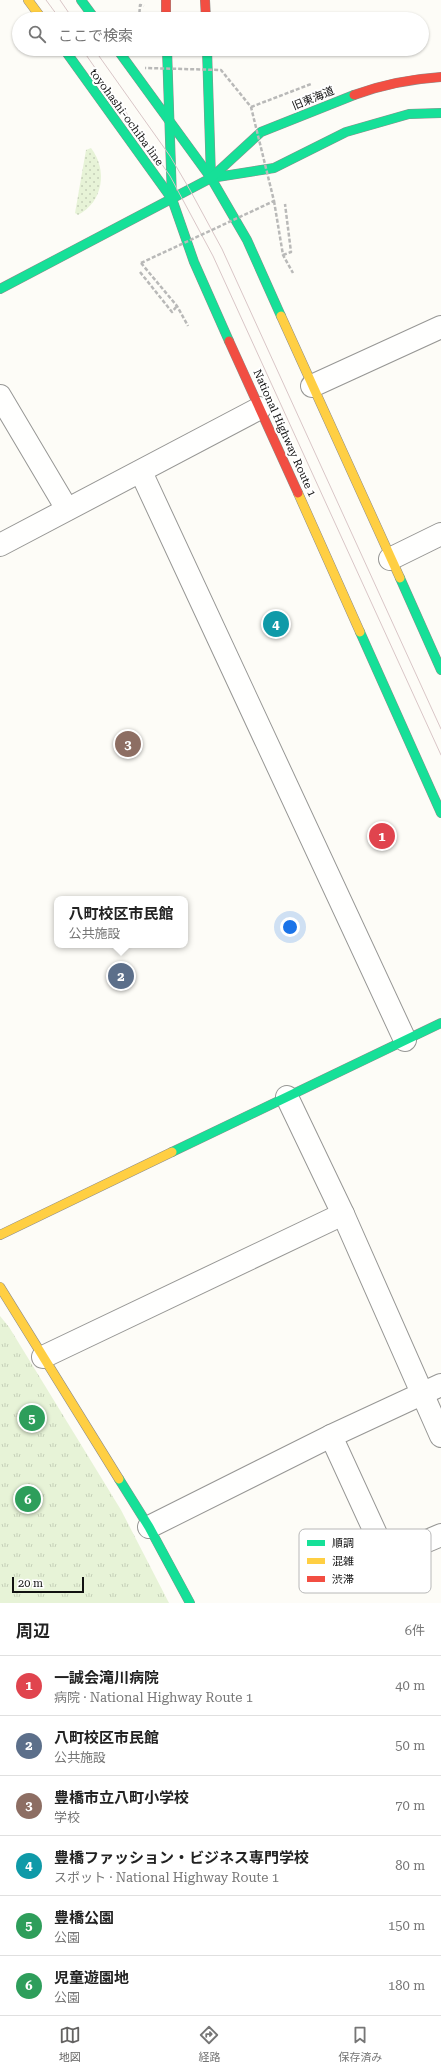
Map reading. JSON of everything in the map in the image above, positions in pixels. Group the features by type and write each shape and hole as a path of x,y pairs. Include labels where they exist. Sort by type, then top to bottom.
{"main road":[{"path":"28,0 37,12"},
{"path":"81,0 90,12"},
{"path":"166,0 166,12"},
{"path":"205,0 206,12"},
{"name":"toyohashi-ochiba line","path":"69,56 172,200"},
{"path":"122,56 211,178 247,240 441,670"},
{"name":"National Highway Route 1","path":"167,56 172,200 194,262 441,813"},
{"path":"207,56 211,178"},
{"name":"旧東海道","path":"0,289 172,200 211,178 261,132 332,102 373,88 425,78 441,77"},
{"name":"旧東海道","path":"211,178 274,168 346,132 409,114 441,113"},
{"path":"0,1235 441,1023"},
{"path":"0,1287 149,1527 190,1603"}],"street":[{"path":"312,386 441,327"},
{"path":"0,396 67,509"},
{"path":"0,545 260,408"},
{"path":"141,472 405,1040"},
{"path":"390,559 441,534"},
{"path":"287,1097 342,1214 432,1390 441,1436"},
{"path":"44,1357 342,1214"},
{"path":"149,1527 331,1436 432,1390"},
{"path":"331,1436 374,1529"},
{"path":"431,1539 441,1535"}],"path":[{"path":"146,68 221,70 251,108 274,201 282,255 292,273"},
{"path":"251,108 315,82"},
{"path":"188,326 177,306 141,263 274,201"},
{"path":"282,255 291,252 285,204"},
{"path":"140,272 172,312 177,306"}],"green space":[{"path":"91,148 100,166 100,185 98,194 93,202 78,215 75,213 86,150"},
{"path":"0,1316 9,1327 121,1510 169,1603 0,1603"}],"tram line":[{"path":"46,0 55,12"},
{"path":"60,0 68,12"},
{"path":"87,56 170,176 213,256 441,755"},
{"path":"99,56 170,156 222,249 441,729"}],"traffic: fast":[{"path":"81,0 90,12"},
{"path":"69,56 172,199"},
{"path":"122,56 211,178"},
{"path":"167,56 172,199 194,262 229,341"},
{"path":"207,56 211,178 247,240 281,316"},
{"path":"0,289 211,178 261,132 354,95"},
{"path":"211,178 274,168 346,132 409,114 441,113"},
{"path":"400,578 441,670"},
{"path":"360,632 441,813"},
{"path":"172,1152 441,1023"},
{"path":"119,1479 149,1527 190,1603"}],"traffic: slow":[{"path":"28,0 37,12"},
{"path":"281,316 400,578"},
{"path":"298,493 360,632"},
{"path":"0,1235 172,1152"},
{"path":"0,1287 119,1479"}],"traffic: jam":[{"path":"166,0 166,12"},
{"path":"205,0 206,12"},
{"path":"354,95 396,83 441,77"},
{"path":"229,341 298,493"}],"place":[{"name":"豊橋ファッション・ビジネス専門学校","path":"276,624"},
{"name":"豊橋市立八町小学校","path":"128,744"},
{"name":"一誠会滝川病院","path":"382,836"},
{"name":"八町校区市民館","path":"121,976"},
{"name":"豊橋公園","path":"32,1418"},
{"name":"児童遊園地","path":"28,1499"}]}
